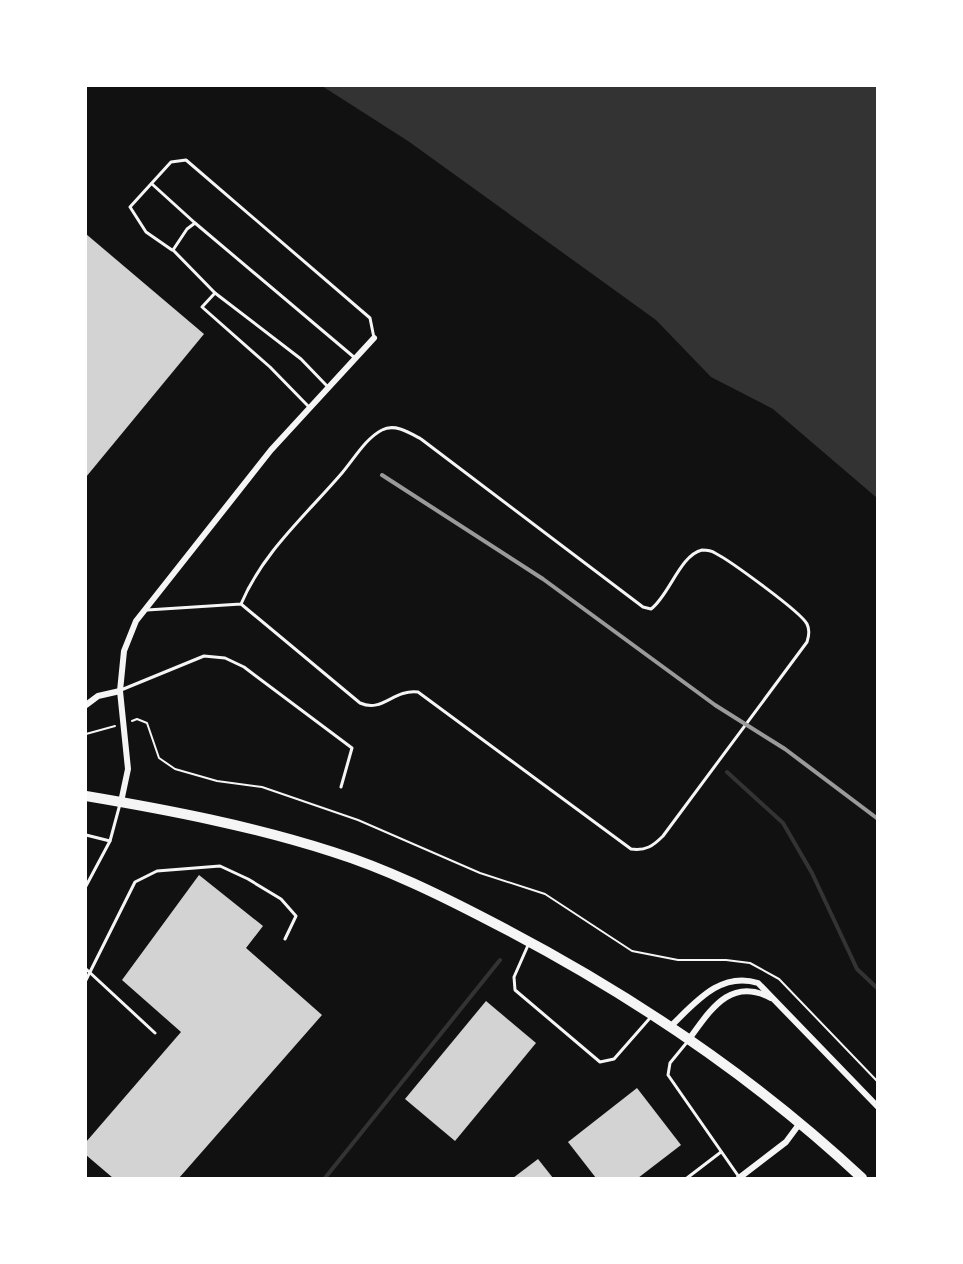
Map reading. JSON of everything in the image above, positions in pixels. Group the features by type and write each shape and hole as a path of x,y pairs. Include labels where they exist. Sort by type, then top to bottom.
{"main road":[{"path":"86,796 223,822 334,852 449,900 530,941 689,1039 801,1123 862,1179"}],"street":[{"path":"121,802 128,769 120,691 124,651 136,621 272,450 374,338"},
{"path":"86,705 98,696 120,691"},
{"path":"670,1027 709,990 728,981 746,979 758,983 878,1107"},
{"path":"689,1039 720,1000 747,991 762,993 775,1000"},
{"path":"739,1178 786,1142 801,1123"}],"lane":[{"path":"328,388 301,359 215,293 173,250 146,232 130,207 171,162 186,160 370,318 374,338"},
{"path":"152,184 355,359"},
{"path":"173,250 195,223"},
{"path":"215,293 202,307 270,367 310,408"},
{"path":"145,610 241,604 360,703 370,707 383,704 405,690 418,692 631,849 641,850 652,847 663,836 807,642 809,634 807,624 797,612 722,557 708,550 700,550 692,555 657,604 651,609 643,607 421,439 393,427 384,429 367,443 290,532 261,566 241,604"},
{"path":"120,691 204,656 236,662 352,748 341,787"},
{"path":"86,886 110,841 121,802"},
{"path":"86,835 110,841"},
{"path":"86,980 135,882 157,871 220,866 248,879 281,899 296,916 285,939"},
{"path":"530,941 514,977 515,990 600,1062 614,1059 652,1015"},
{"path":"86,969 155,1033"},
{"path":"689,1039 670,1063 668,1075 739,1178"},
{"path":"687,1179 721,1152"}],"path":[{"path":"86,734 137,719 147,723 159,758 175,770 217,781 261,787 358,820 480,873 545,894 632,951 678,960 726,960 750,963 779,979 878,1082"}],"shaded area":[{"path":"322,86 877,86 877,498 773,409 711,377 656,320 408,141"}],"building":[{"path":"86,234 204,334 86,477"},
{"path":"199,875 263,926 246,948 322,1015 179,1178 113,1178 86,1155 86,1142 181,1032 122,980"},
{"path":"486,1001 536,1043 455,1141 405,1099"},
{"path":"637,1088 681,1145 638,1178 596,1178 568,1142"},
{"path":"538,1159 553,1178 513,1178"}],"waterway":[{"path":"727,772 783,823 812,873 857,969 878,989"},
{"path":"325,1178 500,960"}],"railway":[{"path":"382,475 543,579 715,705 785,749 878,819"}]}
